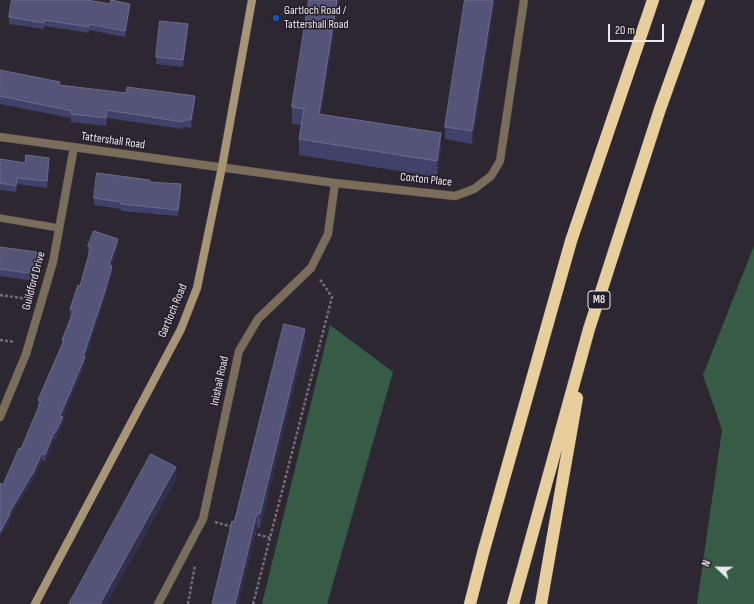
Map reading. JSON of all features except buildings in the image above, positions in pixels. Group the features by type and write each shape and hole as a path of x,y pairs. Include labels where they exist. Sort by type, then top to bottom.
{"highway":[{"path":"470,604 571,241 653,0"},
{"name":"M8","path":"513,604 589,329 660,109 699,0"},
{"path":"541,604 589,329"}],"main road":[{"name":"Gartloch Road","path":"35,604 181,329 197,288 222,167 252,0"}],"street":[{"name":"Coxton Place","path":"222,167 335,183 455,196 474,189 491,176 500,161 524,0"},
{"name":"Tattershall Road","path":"0,137 222,167"},
{"name":"Guildford Drive","path":"0,417 26,354 53,262 74,147"},
{"name":"Inishail Road","path":"158,604 203,519 239,351 258,318 311,268 328,234 335,183"}],"lane":[{"path":"0,218 59,228"}],"path":[{"path":"253,604 332,297 311,268"},
{"path":"0,295 41,301"},
{"path":"203,519 240,529"},
{"path":"248,531 270,538"},
{"path":"188,604 196,558"}],"green space":[{"path":"754,246 754,604 697,604 722,430 703,375"},
{"path":"330,325 393,372 327,604 262,604"}],"place":[{"name":"Gartloch Road / Tattershall Road","path":"276,18"}]}
